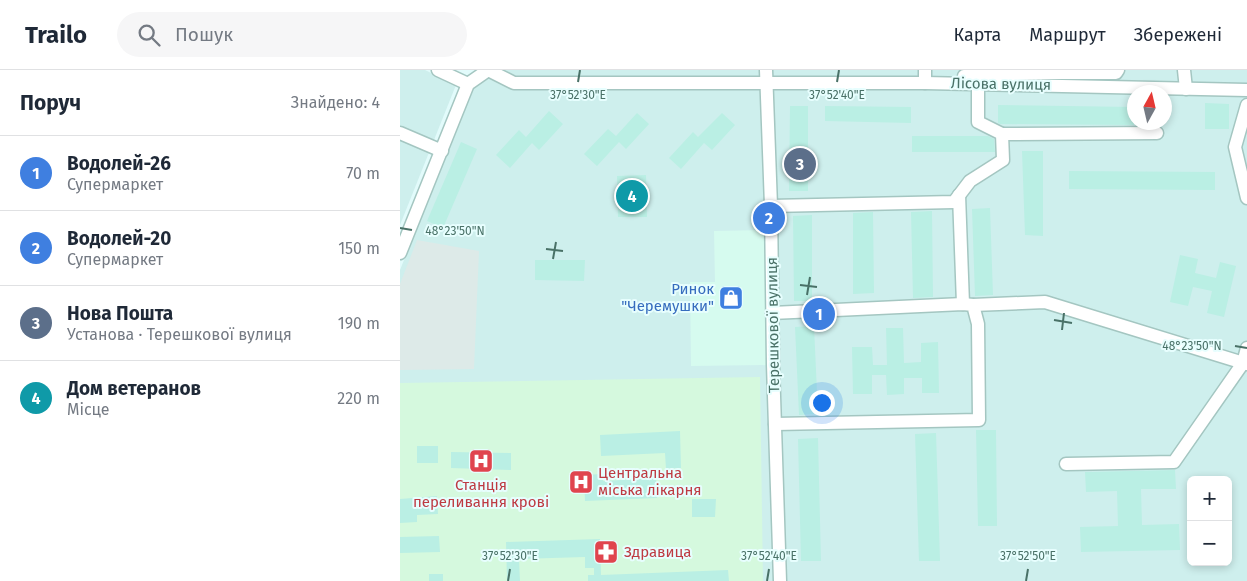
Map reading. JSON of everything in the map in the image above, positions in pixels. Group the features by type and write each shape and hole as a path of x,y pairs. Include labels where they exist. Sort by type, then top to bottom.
{"street":[{"path":"438,70 468,84"},
{"path":"401,247 468,84 488,70"},
{"name":"Лісова вулиця","path":"488,70 514,82 766,76 925,76 963,77 978,84 1247,90"},
{"path":"963,77 1026,71 1116,74 1118,70"},
{"path":"1184,70 1186,89"},
{"name":"Терешкової вулиця","path":"766,76 780,581"},
{"path":"978,84 978,122 1002,134 1157,133"},
{"path":"1247,106 1235,148 1247,198"},
{"path":"400,133 442,150"},
{"path":"771,206 954,202 970,181 1003,160 1002,134"},
{"path":"775,424 979,420 978,324 968,305 959,196"},
{"path":"772,313 1045,302 1245,364"},
{"path":"1066,464 1174,462 1245,364 1247,348"}],"shaded area":[{"path":"400,70 425,70 456,85 400,225"},
{"path":"489,70 1247,70 1247,581 400,581 400,270 477,77"},
{"name":"Ринок \"Черемушки\"","path":"771,230 773,365 691,366 690,282 715,282 714,231"},
{"path":"417,240 479,251 474,369 400,370 400,284"},
{"name":"Центральна міська лікарня","path":"760,377 763,581 400,581 400,383"}],"building":[{"path":"1205,103 1229,104 1229,129 1205,129"},
{"path":"998,105 1127,107 1127,125 998,123"},
{"path":"790,106 808,106 808,191 789,191"},
{"path":"825,106 911,107 911,123 825,121"},
{"path":"549,111 563,124 539,150 532,143 510,168 496,155 519,130 526,137"},
{"path":"637,113 649,124 626,149 619,142 597,166 584,154 608,129 616,136"},
{"path":"722,113 735,125 712,150 704,143 681,169 669,158 693,132 698,137"},
{"path":"912,136 988,136 994,139 995,152 912,152"},
{"path":"461,142 477,149 443,228 427,221"},
{"path":"1022,151 1043,151 1043,236 1025,235"},
{"path":"1069,171 1215,172 1215,190 1069,189"},
{"path":"646,175 647,217 618,217 617,176"},
{"path":"990,208 993,295 975,296 972,209"},
{"path":"932,211 933,297 913,298 911,212"},
{"path":"873,212 874,293 853,294 853,213"},
{"path":"812,215 812,301 794,301 793,216"},
{"path":"1180,255 1198,259 1195,273 1216,278 1220,262 1236,266 1224,317 1207,313 1212,291 1193,287 1188,306 1170,302"},
{"path":"535,260 585,260 584,281 535,280"},
{"path":"814,326 818,414 799,415 795,327"},
{"path":"886,328 903,328 904,363 921,362 921,343 938,342 939,393 922,393 922,378 904,378 904,394 887,395 886,375 872,375 872,394 853,394 852,347 872,347 873,365 887,365"},
{"path":"976,430 996,430 997,526 978,526"},
{"path":"680,431 681,468 666,469 665,453 601,456 600,435"},
{"path":"936,433 940,561 919,561 915,434"},
{"path":"818,438 821,561 801,561 798,439"},
{"path":"417,446 438,446 438,463 417,463"},
{"name":"Станція переливання крові","path":"451,452 511,453 511,470 451,468"},
{"path":"1175,470 1176,489 1141,489 1142,525 1179,524 1180,550 1081,552 1080,527 1118,526 1117,491 1086,492 1085,472"},
{"path":"603,474 603,481 639,479 639,475 656,474 657,498 585,501 584,475"},
{"path":"437,496 438,514 417,515 417,522 400,523 400,499"},
{"path":"692,499 716,499 715,517 692,517"},
{"path":"439,536 440,552 400,553 400,537"},
{"path":"600,539 601,575 728,570 729,581 588,581 588,575 594,575 594,568 585,568 585,557 519,559 520,581 507,581 506,542"},
{"path":"429,574 443,574 443,581 429,581"}],"place":[{"name":"Нова Пошта","path":"800,164"},
{"name":"Дом ветеранов","path":"632,196"},
{"name":"Водолей-20","path":"769,218"},
{"name":"Ринок \"Черемушки\"","path":"731,298"},
{"name":"Водолей-26","path":"819,314"},
{"name":"Станція переливання крові","path":"481,461"},
{"name":"Центральна міська лікарня","path":"581,482"},
{"name":"Здравица","path":"606,552"}]}
